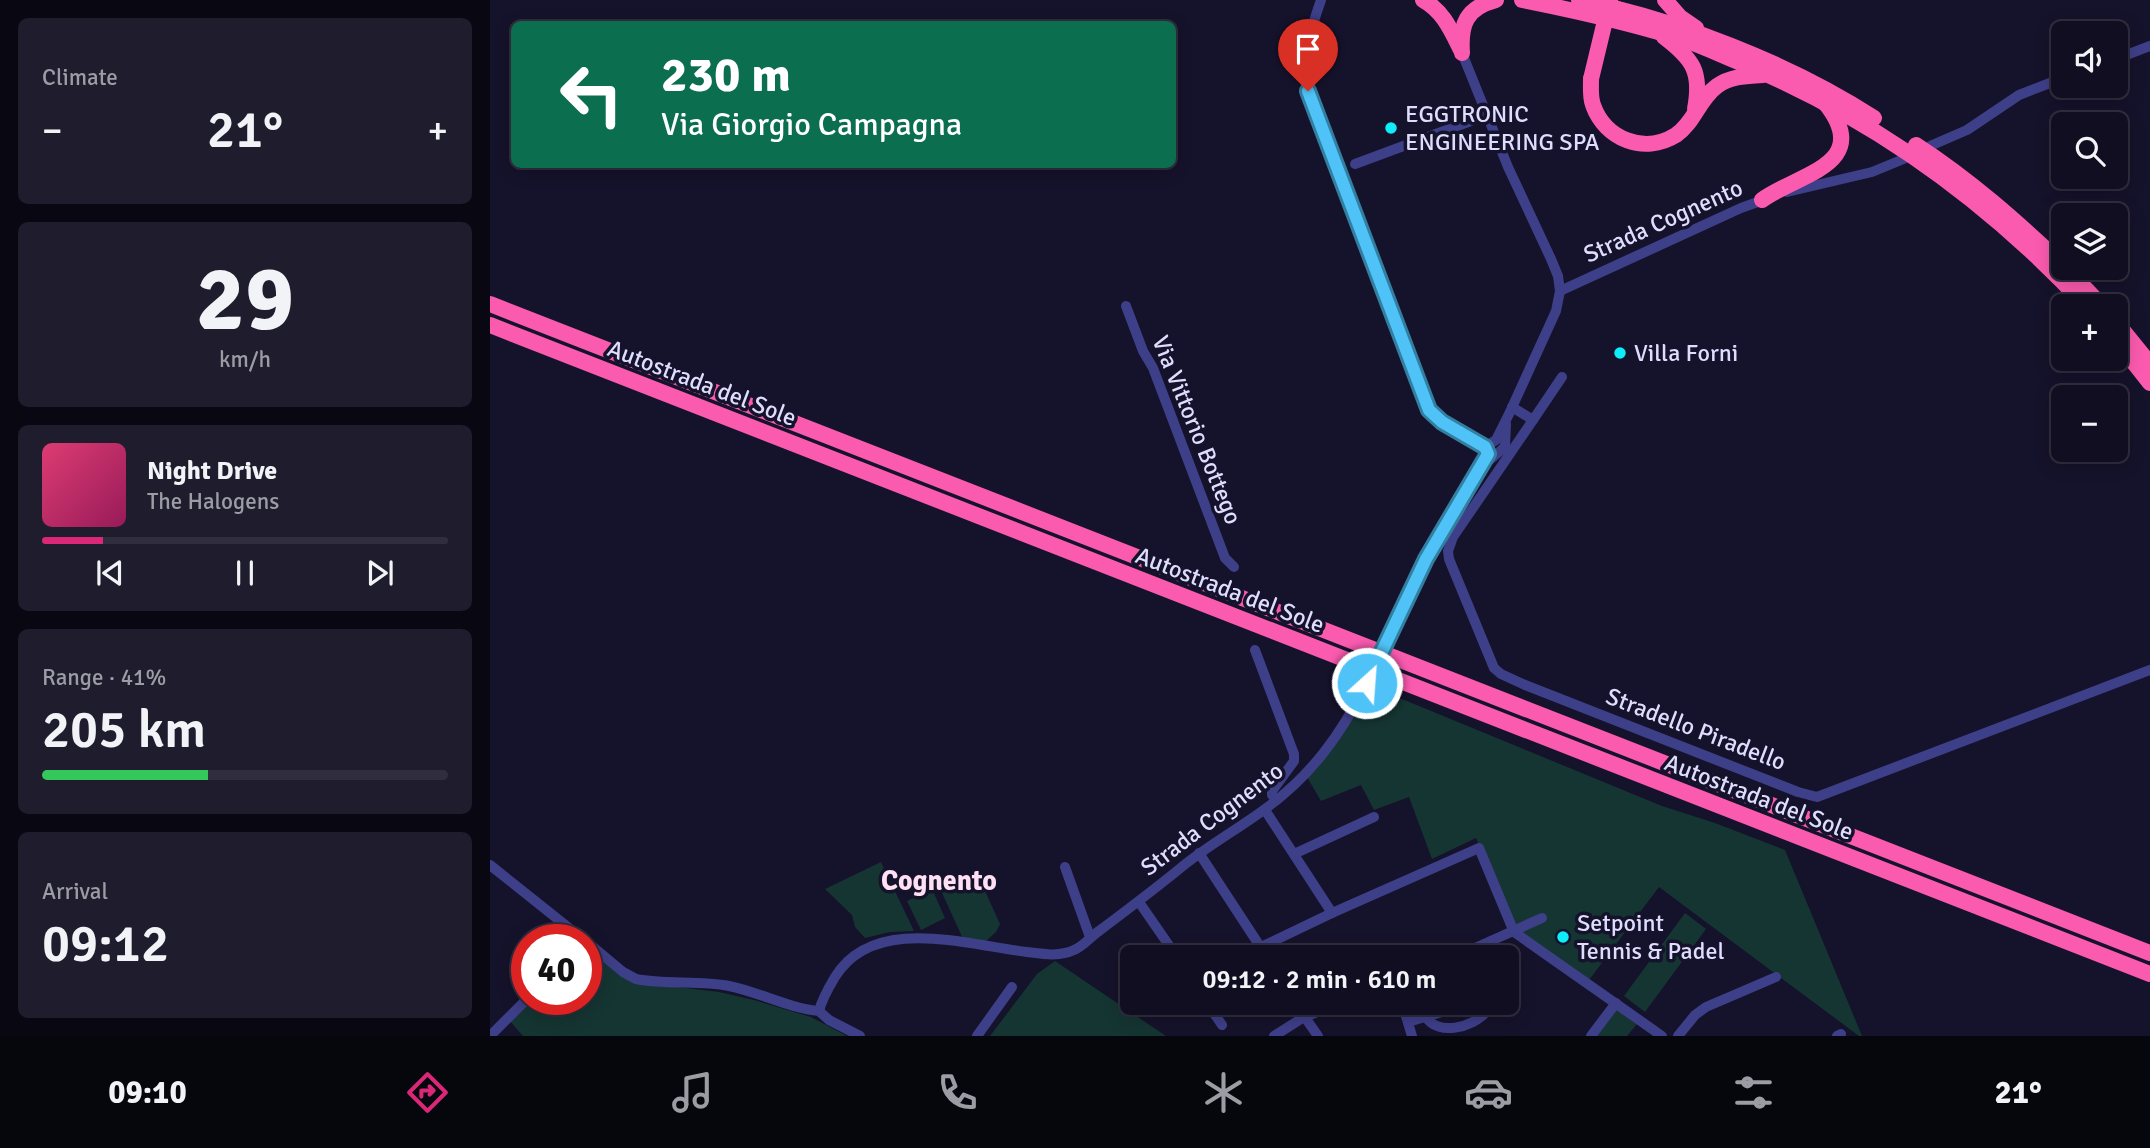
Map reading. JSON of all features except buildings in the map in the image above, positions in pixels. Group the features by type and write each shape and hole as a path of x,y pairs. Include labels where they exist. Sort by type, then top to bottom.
{"highway":[{"path":"1423,0 1446,21 1462,53"},
{"path":"1462,53 1462,29 1467,18 1474,10 1496,0"},
{"path":"1522,0 1689,41 1769,75 1853,117 1972,199 2023,242 2074,294"},
{"path":"1579,0 1636,14 1709,38 1787,71 1858,107 1951,170 2005,212 2051,254"},
{"path":"1611,0 1591,79 1591,102 1607,130 1629,142 1663,141 1685,127 1708,93 1726,81 1737,77 1769,75"},
{"path":"1665,0 1681,17 1709,38"},
{"path":"1656,31 1681,51 1694,67 1698,85 1695,112"},
{"path":"1762,200 1776,190 1822,169 1836,156 1840,133 1834,115 1824,103"},
{"path":"2077,280 2091,294"},
{"name":"Autostrada del Sole","path":"490,304 2150,953"},
{"name":"Autostrada del Sole","path":"490,325 2150,974"},
{"path":"2128,337 2150,364"},
{"path":"2128,355 2150,383"}],"street":[{"path":"1321,0 1308,40 1305,72 1308,91 1429,410 1442,422 1487,448"},
{"path":"2128,54 2150,46"},
{"path":"1462,53 1508,167 1551,259 1558,276 1560,291"},
{"path":"1930,146 1967,130 2020,95 2051,83"},
{"path":"1355,164 1487,115"},
{"name":"Strada Cognento","path":"1485,463 1487,448 1496,440 1556,311 1560,291 1762,200 1872,172 1906,158"},
{"name":"Via Vittorio Bottego","path":"1126,306 1143,351 1153,368 1225,558 1234,567"},
{"path":"1510,411 1533,420 1562,377"},
{"name":"Strada Cognento","path":"819,1011 831,983 847,961 884,942 898,939 941,939 990,948 1059,955 1071,952 1083,946 1090,937 1139,902 1199,853 1267,813 1277,800 1297,784 1349,719 1426,559 1476,474 1505,446 1510,411"},
{"name":"Stradello Piradello","path":"1533,420 1453,537 1448,551 1494,668 1525,685 1798,792 1817,797 2150,670"},
{"path":"1255,649 1294,754 1294,761 1272,790 1272,795 1277,800"},
{"path":"1267,813 1332,913"},
{"path":"1294,854 1374,817"},
{"path":"1276,945 1332,913 1479,848 1514,932 1662,1036"},
{"path":"1199,853 1259,945"},
{"path":"490,864 564,924"},
{"path":"1065,867 1090,937"},
{"path":"1139,902 1169,945"},
{"path":"1483,945 1542,918"},
{"path":"602,955 636,979 726,986 770,997 807,1010 819,1011 829,1020 860,1036"},
{"path":"1678,1036 1695,1014 1706,1007 1776,977"},
{"path":"977,1036 1012,987"},
{"path":"1408,1022 1472,1003 1486,1009 1470,1026 1447,1030 1438,1030 1426,1017"},
{"path":"1591,1036 1616,1003"},
{"path":"490,1035 511,1015"},
{"path":"1216,1015 1223,1025"},
{"path":"1274,1036 1309,1015"},
{"path":"1406,1015 1412,1036"},
{"path":"1304,1017 1318,1036"}],"green space":[{"path":"1368,685 1662,806 1785,850 1862,1036 1659,887 1586,984 1513,931 1476,838 1432,859 1409,797 1374,810 1361,785 1321,801 1307,777"},
{"path":"881,862 914,931 890,932 865,938 855,927 852,915 825,889"},
{"path":"948,880 971,883 975,888 985,891 1000,924 985,942 964,941 938,884"},
{"path":"932,889 945,918 921,930 907,901"},
{"path":"1685,913 1706,929 1645,1012 1624,996"},
{"path":"602,954 653,984 719,992 754,1000 811,1017 847,1036 523,1036 509,1020 514,1015 602,1015"},
{"path":"1055,961 1120,1005 1120,1015 1135,1015 1166,1036 990,1036 1037,974"},
{"path":"1615,1008 1637,1024 1627,1036 1594,1036"}],"place":[{"name":"EGGTRONIC ENGINEERING SPA","path":"1391,128"},
{"name":"Villa Forni","path":"1620,353"},
{"name":"Setpoint Tennis & Padel","path":"1563,937"}],"district":[{"name":"Cognento","path":"939,881"}],"route":[{"path":"1308,91 1429,410 1436,418 1488,450 1485,463 1426,559 1367,683"}]}
